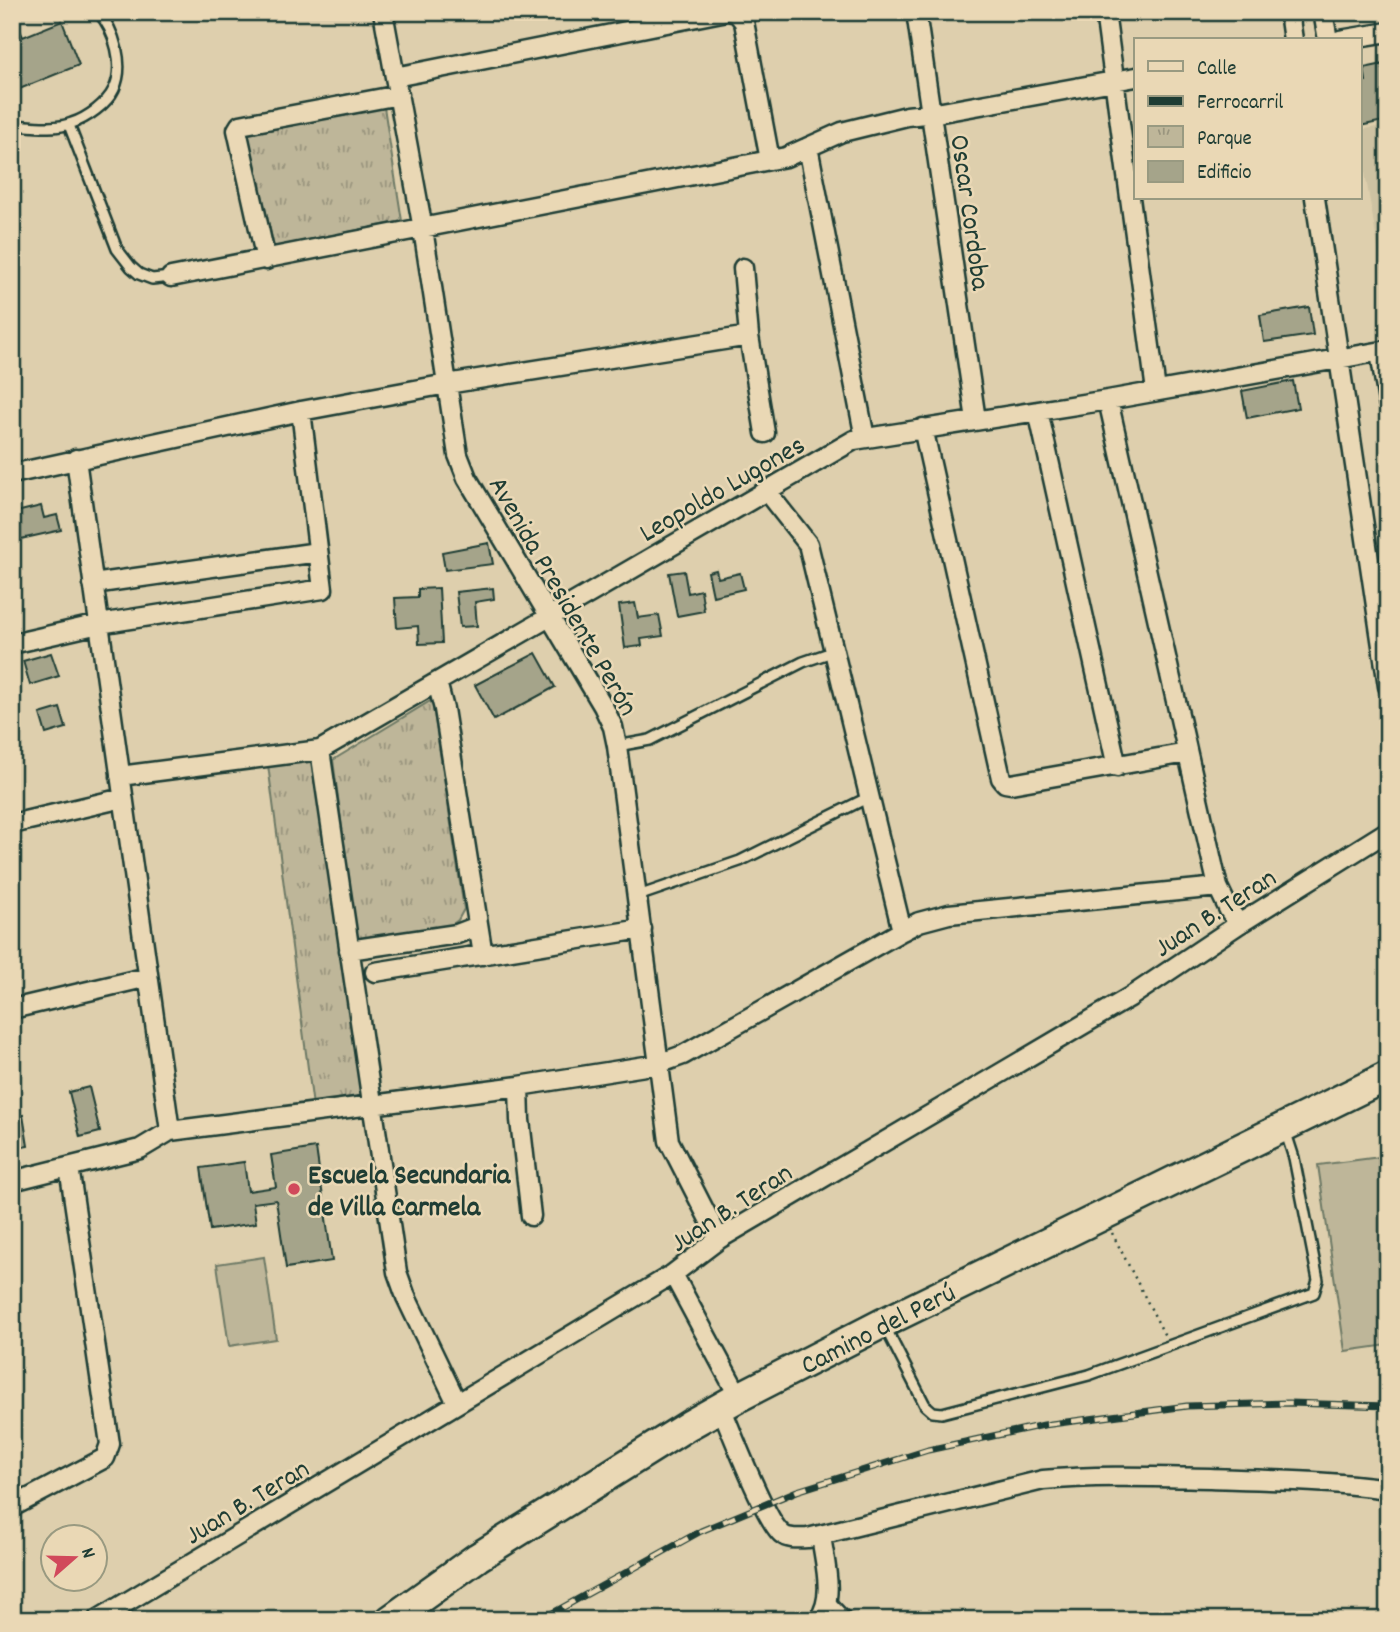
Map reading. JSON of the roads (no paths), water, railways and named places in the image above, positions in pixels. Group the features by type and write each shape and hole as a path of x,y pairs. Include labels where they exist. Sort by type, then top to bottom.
{"main road":[{"name":"Camino del Perú","path":"390,1620 478,1557 730,1402 883,1323 1388,1076"}],"street":[{"name":"Avenida Presidente Perón","path":"383,12 423,229 458,455 467,478 613,727 638,896 669,1142 719,1239"},
{"path":"396,77 722,12"},
{"path":"732,12 737,13 744,22 770,160"},
{"name":"Oscar Cordoba","path":"916,12 976,420"},
{"path":"1105,12 1156,391"},
{"path":"1289,12 1293,38"},
{"path":"1324,12 1328,38"},
{"path":"1352,38 1388,32"},
{"path":"171,277 786,157 842,132 906,116 1134,77"},
{"path":"265,260 237,130 240,125 398,95"},
{"path":"808,147 865,438"},
{"path":"1315,200 1388,686"},
{"path":"743,268 749,336 765,433"},
{"path":"12,474 301,411 447,384 749,336"},
{"path":"1384,351 1388,402"},
{"name":"Leopoldo Lugones","path":"120,776 320,750 844,445 865,438 1108,400 1384,351"},
{"path":"1108,400 1218,887 1239,925"},
{"path":"12,644 99,624 323,589 301,411"},
{"path":"1038,411 1117,767"},
{"path":"923,428 1001,778 1005,783 1117,767 1187,753"},
{"path":"76,459 170,1131"},
{"path":"767,492 808,544 902,931"},
{"path":"93,584 318,552"},
{"path":"437,682 444,709 483,956"},
{"path":"320,750 397,1272 406,1297 457,1403"},
{"path":"12,824 123,798"},
{"name":"Juan B. Teran","path":"97,1620 673,1274 719,1239 1130,996 1388,831"},
{"path":"12,1181 140,1149 170,1131 519,1087 658,1064 683,1055 919,922 964,911 1218,887"},
{"path":"349,950 457,934 478,926"},
{"path":"375,972 642,929"},
{"path":"12,1009 148,977"},
{"path":"519,1087 531,1216"},
{"path":"12,1507 105,1458 110,1444 69,1167"},
{"path":"673,1274 730,1402 763,1505 781,1534 794,1539 821,1535 1043,1480 1134,1476 1312,1481 1388,1489"},
{"path":"818,1620 825,1612 828,1599 821,1535"}],"lane":[{"path":"12,125 69,125 97,108 114,89 119,65 114,38 98,12"},
{"path":"69,125 117,249 139,274 152,279 171,277"},
{"path":"617,746 650,740 803,662 835,651"},
{"path":"638,896 740,861 869,797"},
{"path":"883,1323 925,1405 933,1412 942,1413 1088,1375 1314,1293 1318,1280 1294,1158 1283,1126"},
{"path":"828,1599 850,1620"},
{"path":"910,1620 945,1618"}],"railway":[{"path":"540,1620 701,1531 797,1491 928,1450 1044,1425 1187,1406 1289,1403 1388,1406"}],"place":[{"name":"Escuela Secundaria de Villa Carmela","path":"294,1189"}]}
